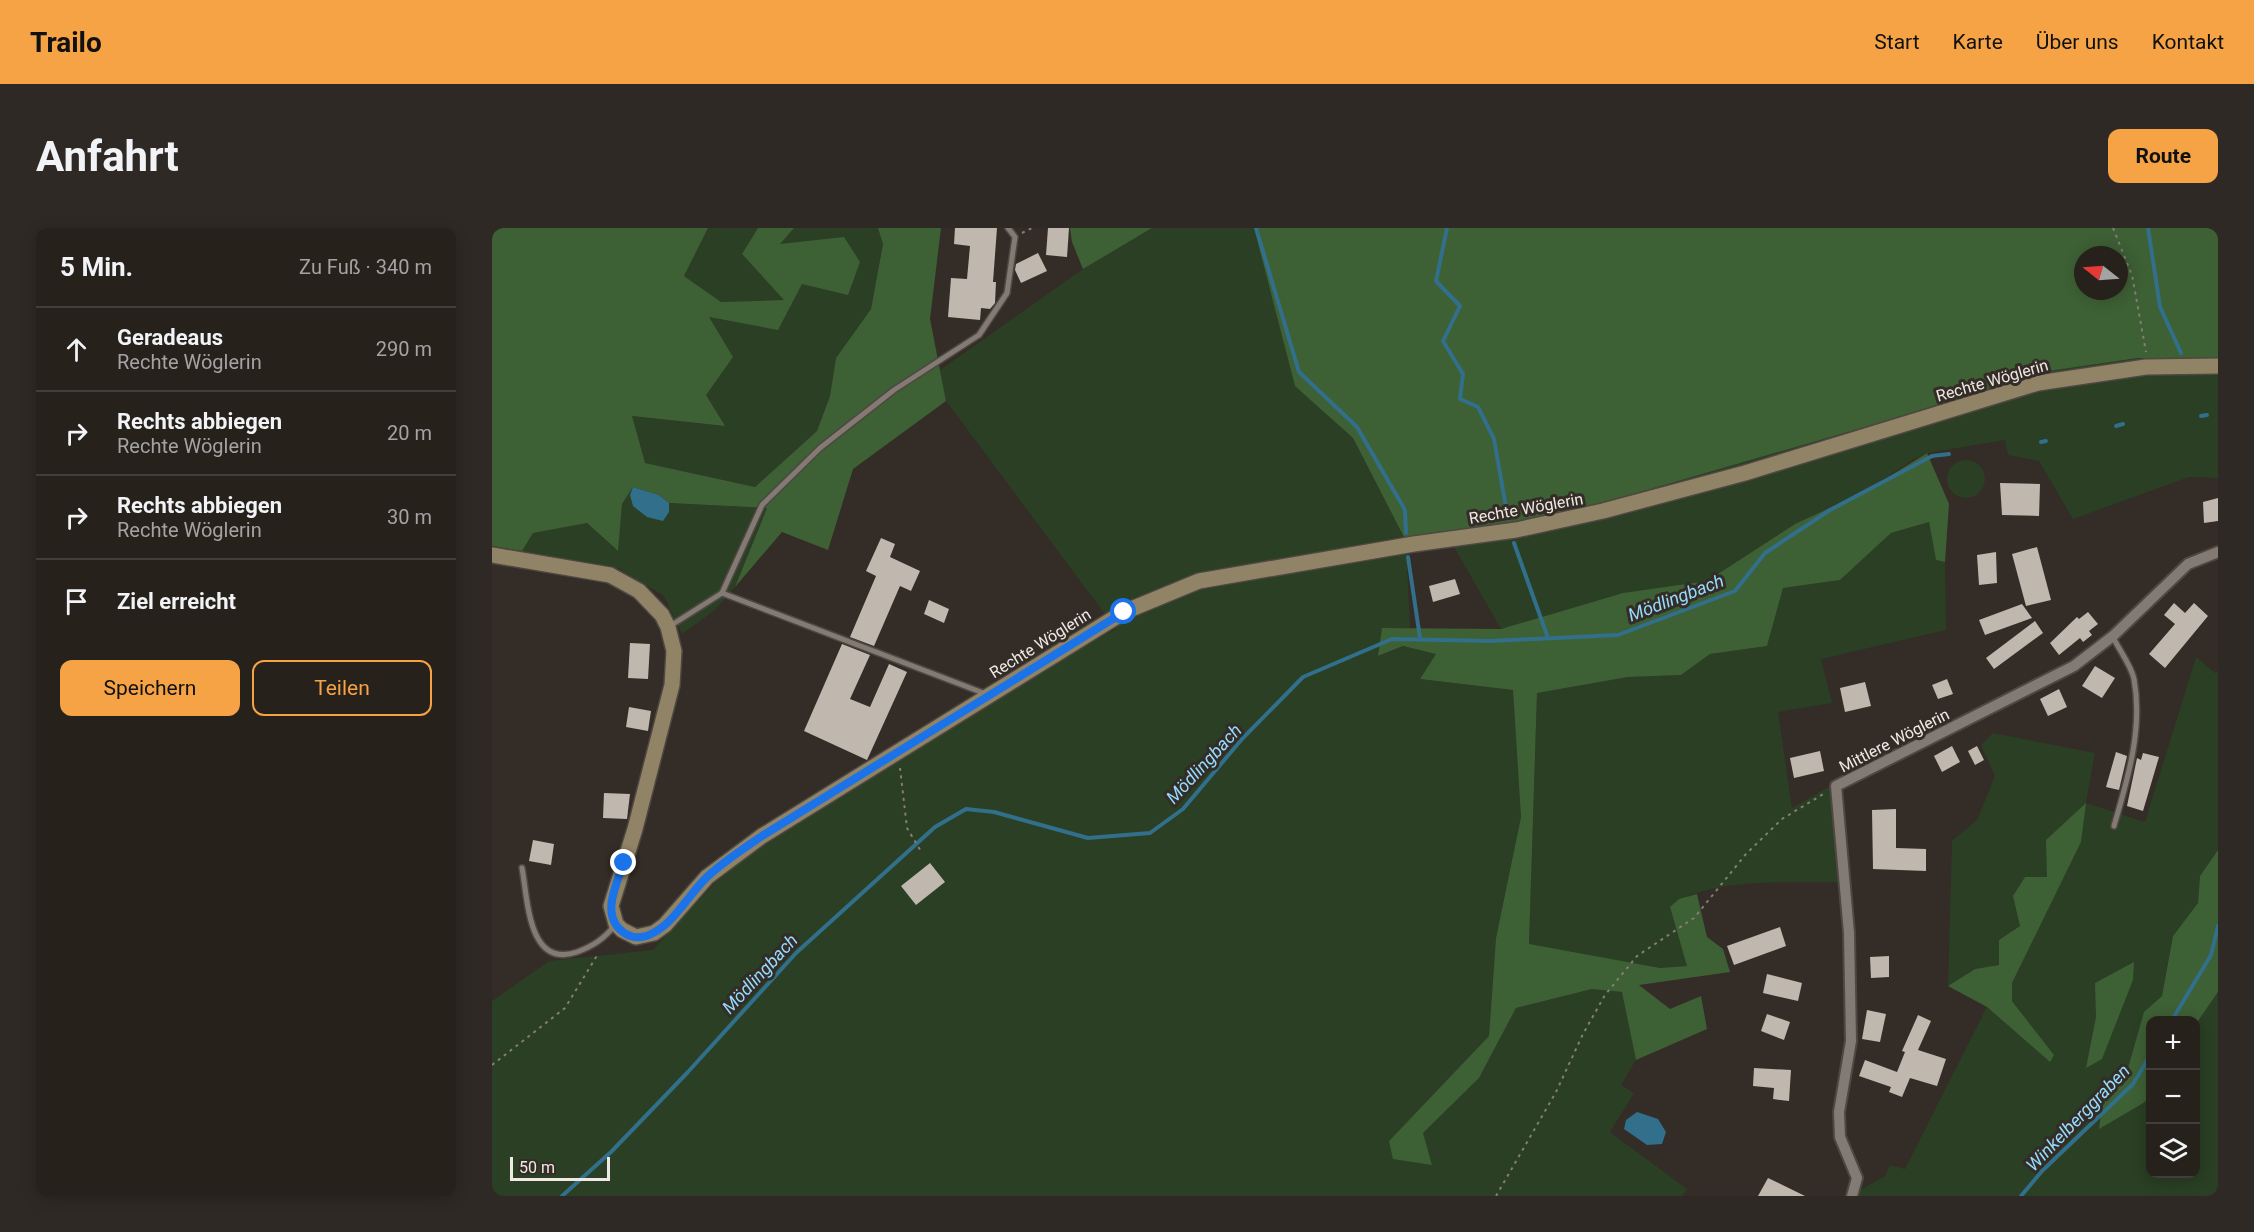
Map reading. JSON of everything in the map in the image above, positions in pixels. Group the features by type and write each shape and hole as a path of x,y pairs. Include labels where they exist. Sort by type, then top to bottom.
{"main road":[{"name":"Rechte Wöglerin","path":"616,924 636,937 654,933 665,925 707,877 728,860 898,751 1124,612 1199,581 1414,544 1516,530 1603,512 1745,472 2038,383 2146,367 2218,366"},
{"path":"492,555 556,564 610,576 625,582 652,602 668,627 674,651 672,685 635,829 613,894 611,906 616,924"}],"street":[{"name":"Mittlere Wöglerin","path":"1852,1196 1857,1178 1840,1137 1839,1112 1851,1041 1849,933 1836,786 2074,666 2113,636 2188,564 2218,552"}],"lane":[{"path":"668,627 722,593 762,505 829,441 894,390 979,335 1007,293 1015,237 1008,228"},
{"path":"722,593 990,695"},
{"path":"2113,636 2134,677 2137,712 2133,759 2114,826"},
{"path":"522,868 539,944 558,955 570,954 604,938 616,924"}],"path":[{"path":"2113,228 2132,275 2146,340 2146,367"},
{"path":"898,751 907,828 922,853"},
{"path":"1496,1196 1556,1092 1605,995 1631,963 1637,956 1694,918 1746,854 1782,819 1836,786"},
{"path":"492,1065 566,1008 592,965 604,938"}],"green space":[{"path":"492,228 708,228 684,276 721,302 784,300 742,254 758,228 794,228 780,244 844,237 860,262 848,295 802,284 778,330 709,317 733,357 706,395 725,426 632,416 645,463 755,487 817,431 830,396 836,358 871,309 883,244 878,228 941,228 930,319 946,401 853,469 828,550 782,532 735,587 767,508 669,503 659,495 633,487 622,504 618,551 587,523 533,533 522,551 492,546"},
{"path":"708,228 758,228 742,254 785,300 721,302 684,276"},
{"path":"794,228 878,228 883,244 871,309 836,358 830,396 817,431 755,487 644,463 631,416 724,426 706,395 708,317 778,329 802,283 779,244"},
{"path":"1070,228 1152,228 1083,269 1072,242"},
{"path":"1152,228 1254,228 1295,385 1353,438 1406,541 1410,628 1382,629 1379,656 1403,646 1437,654 1420,679 1513,690 1521,817 1496,938 1489,1036 1389,1141 1423,1133 1479,1078 1516,1008 1592,989 1623,992 1636,1060 1621,1085 1634,1093 1610,1132 1687,1189 1682,1196 492,1196 492,1001 549,961 653,950 715,883 755,851 1045,668 1116,629 946,401 940,370 1083,269"},
{"path":"1254,228 2218,228 2218,360 2138,358 2042,372 1872,425 1578,510 1406,541 1353,438 1295,386"},
{"path":"2138,358 2218,360 2218,478 2189,477 2073,519 2039,461 2008,455 2005,440 1927,453 1864,492 1795,524 1707,581 1623,593 1501,629 1446,533 1578,510 1872,425 2042,372"},
{"path":"1927,453 1949,504 1945,562 1936,560 1929,522 1891,533 1840,580 1783,588 1767,646 1710,654 1681,675 1628,677 1537,693 1529,944 1660,968 1687,966 1670,907 1679,899 1697,894 1707,937 1723,949 1730,972 1639,985 1670,1009 1701,996 1707,1029 1636,1060 1622,992 1592,989 1516,1008 1479,1078 1423,1133 1432,1165 1393,1159 1389,1141 1489,1036 1496,938 1521,817 1513,690 1420,679 1436,654 1403,646 1378,656 1382,628 1501,629 1623,593 1707,581 1795,524 1864,492"},
{"path":"1966,460 1980,465 1985,479 1980,493 1966,498 1952,493 1947,479 1952,465"},
{"path":"633,487 669,512 669,503 767,508 735,587 715,610 682,634 664,596 618,568 522,551 533,533 587,523 617,551 622,504"},
{"path":"1929,522 1936,560 1945,562 1946,630 1821,659 1832,703 1778,712 1792,808 1832,785 1840,882 1775,882 1726,886 1684,898 1670,908 1688,966 1660,968 1529,945 1537,693 1628,677 1681,675 1710,654 1767,646 1783,588 1840,580 1891,533"},
{"path":"2196,657 2215,673 2218,671 2218,850 2200,876 2198,903 2173,936 2162,996 2144,1013 2126,1075 2104,1090 2144,1103 2146,1100 2146,1178 2200,1178 2200,1018 2218,992 2218,1196 1858,1196 1860,1190 1885,1176 1890,1165 1905,1169 1987,1007 2049,1061 2054,1055 2012,1001 2012,983 2081,842 2047,877 1999,965 1975,969 1948,986 1952,841 1977,820 1995,776 1981,745 1993,733 2095,753 2086,803 2145,822"},
{"path":"2086,803 2081,842 2012,983 2012,1001 2054,1055 2050,1062 1987,1007 1948,986 1975,969 1999,965 1999,940 2020,926 2013,896 2025,877 2047,877 2046,840"},
{"path":"2218,850 2218,992 2200,1018 2200,1016 2146,1016 2146,1100 2099,1129 2104,1090 2126,1075 2144,1012 2162,996 2173,936 2198,903 2200,876"},
{"path":"2134,962 2133,980 2102,1059 2086,1068 2096,1017 2095,983"}],"water":[{"path":"633,487 659,495 669,503 669,512 663,521 647,517 633,506 630,495"},
{"path":"1637,1112 1658,1119 1666,1132 1662,1144 1647,1145 1624,1129 1626,1120"}],"building":[{"path":"955,228 997,228 993,282 996,282 995,303 990,309 981,308 980,320 948,317 951,278 967,279 970,246 954,244"},
{"path":"1048,228 1069,228 1067,257 1046,255"},
{"path":"1038,253 1047,271 1021,283 1015,270 1016,264"},
{"path":"2000,483 2040,484 2039,516 2002,515"},
{"path":"2218,498 2218,521 2204,523 2203,502"},
{"path":"881,538 895,544 890,557 920,571 911,591 900,586 874,646 850,637 876,576 866,571"},
{"path":"2037,547 2051,600 2026,606 2012,554"},
{"path":"1996,552 1997,583 1979,585 1977,555"},
{"path":"1455,579 1460,594 1433,602 1429,586"},
{"path":"929,600 949,609 944,623 924,614"},
{"path":"2174,603 2185,613 2194,603 2208,616 2165,668 2149,654 2175,624 2164,615"},
{"path":"2022,604 2032,618 1985,635 1979,620"},
{"path":"2088,612 2098,624 2089,631 2092,635 2083,642 2080,638 2059,655 2050,643 2077,617 2079,619"},
{"path":"2035,621 2043,633 1994,669 1986,658"},
{"path":"630,643 650,644 648,679 628,678"},
{"path":"842,644 870,655 850,699 870,707 889,664 907,672 867,760 804,731"},
{"path":"2095,666 2115,678 2102,698 2082,686"},
{"path":"1947,679 1953,694 1938,699 1932,685"},
{"path":"1865,682 1871,706 1845,712 1840,688"},
{"path":"2059,689 2067,707 2048,716 2040,699"},
{"path":"629,707 651,711 648,731 626,727"},
{"path":"1952,746 1960,762 1942,772 1934,756"},
{"path":"1977,746 1984,760 1975,765 1968,751"},
{"path":"1820,751 1824,771 1794,778 1790,758"},
{"path":"2116,752 2127,756 2119,790 2106,787"},
{"path":"2143,753 2159,757 2143,811 2127,806 2137,758 2141,760"},
{"path":"604,793 630,794 627,819 603,818"},
{"path":"1896,809 1896,848 1926,849 1926,871 1873,869 1872,810"},
{"path":"533,840 554,844 551,865 529,861"},
{"path":"930,863 945,882 916,905 901,886"},
{"path":"1780,927 1786,946 1734,965 1727,946"},
{"path":"1889,956 1889,977 1871,978 1870,957"},
{"path":"1767,974 1802,983 1798,1001 1763,993"},
{"path":"1867,1010 1886,1014 1880,1042 1862,1039"},
{"path":"1767,1014 1790,1022 1784,1040 1761,1031"},
{"path":"1918,1015 1931,1021 1918,1050 1946,1059 1937,1086 1910,1078 1902,1097 1889,1092 1891,1087 1859,1076 1865,1060 1897,1072 1905,1052 1902,1051"},
{"path":"1754,1068 1791,1070 1789,1101 1773,1099 1774,1088 1753,1086"},
{"path":"1768,1178 1805,1196 1758,1196"}],"waterway":[{"path":"1256,228 1299,372 1357,427 1405,510 1406,533"},
{"path":"1447,228 1436,281 1460,306 1443,341 1463,374 1460,399 1478,407 1494,439 1508,519"},
{"path":"2148,228 2160,307 2181,353"},
{"name":"Mödlingbach","path":"2201,416 2207,415"},
{"name":"Mödlingbach","path":"2116,426 2123,424"},
{"name":"Mödlingbach","path":"2041,442 2046,441"},
{"name":"Mödlingbach","path":"562,1196 611,1152 687,1073 796,953 935,827 966,809 994,812 1088,838 1150,833 1183,809 1242,739 1303,677 1392,639 1490,641 1618,635 1735,591 1765,553 1830,510 1932,456 1949,454"},
{"path":"1514,543 1548,638"},
{"path":"1408,557 1420,638"},
{"name":"Winkelberggraben","path":"2174,1016 2211,955 2218,926"},
{"name":"Winkelberggraben","path":"2021,1196 2042,1171 2133,1084 2146,1063"}],"route":[{"path":"624,863 613,894 612,915 616,924 628,935 645,937 665,925 707,877 762,836 1124,612"}]}
